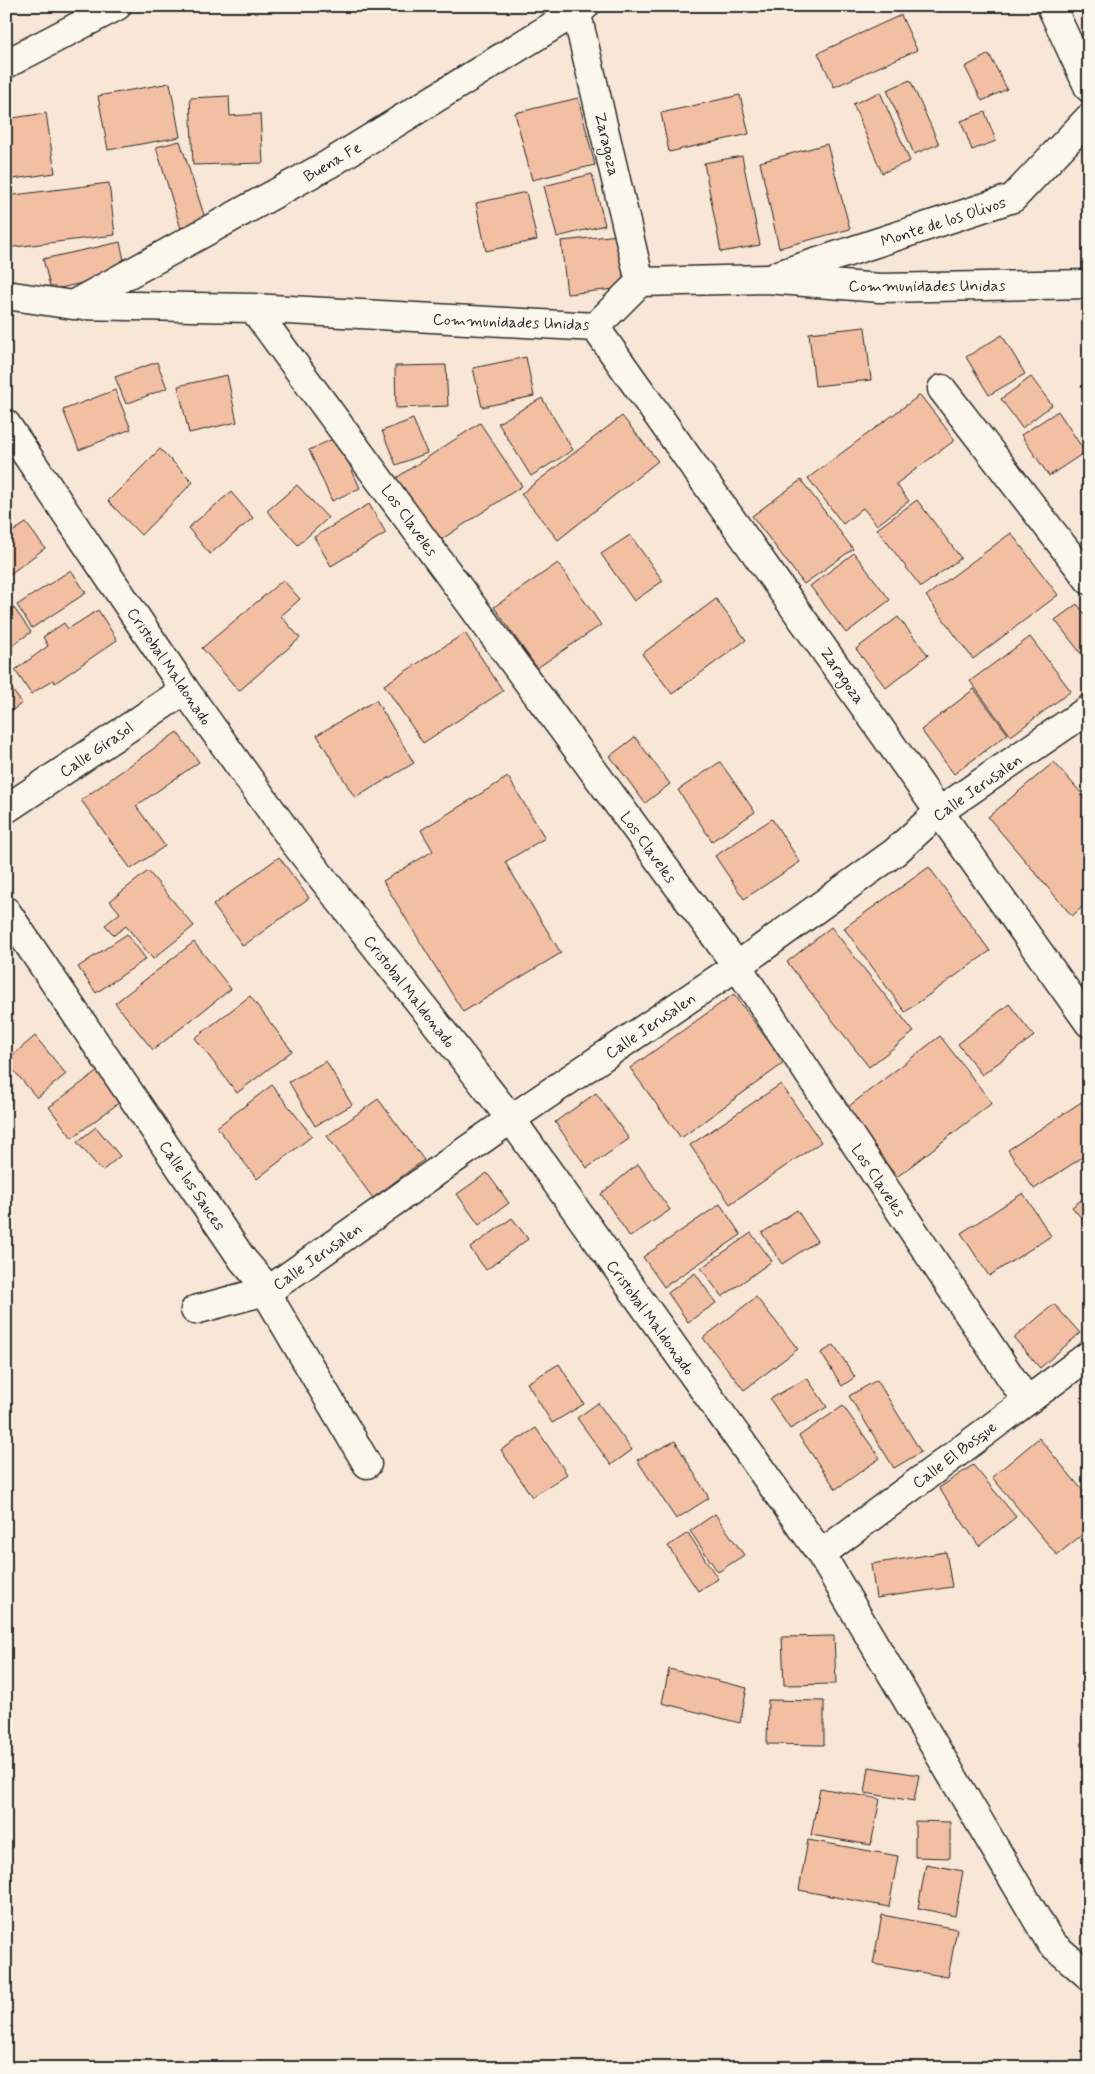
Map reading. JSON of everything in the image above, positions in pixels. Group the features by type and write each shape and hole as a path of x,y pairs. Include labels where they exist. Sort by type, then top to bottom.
{"street":[{"path":"6,64 117,6"},
{"path":"1051,6 1089,88"},
{"name":"Zaragoza","path":"579,8 640,282"},
{"name":"Buena Fe","path":"72,305 329,164 579,8"},
{"name":"Monte de los Olivos","path":"767,279 1013,198 1089,118"},
{"name":"Communidades Unidas","path":"6,294 72,305 253,308 595,327 640,282 767,279 880,288 1089,284"},
{"name":"Los Claveles","path":"253,308 736,966 1026,1400"},
{"name":"Zaragoza","path":"595,327 1089,1023"},
{"path":"942,389 1089,580"},
{"name":"Cristobal Maldonado","path":"6,424 186,690 294,842 510,1119 821,1554 1051,1943 1089,1976"},
{"name":"Calle Girasol","path":"6,809 186,690"},
{"name":"Calle Jerusalen","path":"194,1310 270,1290 510,1119 736,966 895,852 940,811 1089,709"},
{"name":"Calle los Sauces","path":"6,911 244,1260 270,1290 268,1296 367,1464"},
{"name":"Calle El Bosque","path":"821,1554 1089,1355"}],"building":[{"path":"901,15 917,50 834,87 818,53"},
{"path":"989,54 1007,89 982,101 965,67"},
{"path":"910,80 939,144 914,154 887,90"},
{"path":"170,83 180,137 108,150 98,96"},
{"path":"880,92 910,161 882,173 853,104"},
{"path":"740,95 749,134 669,152 661,113"},
{"path":"229,96 230,116 260,114 263,163 193,165 190,98"},
{"path":"578,98 595,165 532,180 515,113"},
{"path":"985,112 996,141 972,150 961,121"},
{"path":"46,113 55,173 6,180 6,119"},
{"path":"180,141 207,224 182,232 156,147"},
{"path":"827,144 850,229 779,248 760,162"},
{"path":"742,156 760,245 721,252 704,163"},
{"path":"592,174 605,225 557,237 544,186"},
{"path":"109,183 115,235 6,248 6,196"},
{"path":"526,192 537,240 486,251 476,203"},
{"path":"619,235 624,288 567,294 561,241"},
{"path":"120,242 127,273 51,290 43,259"},
{"path":"865,327 871,380 815,386 809,333"},
{"path":"1002,335 1025,374 989,395 966,357"},
{"path":"526,357 534,396 482,407 473,368"},
{"path":"157,362 167,388 126,404 115,377"},
{"path":"446,365 448,406 396,408 395,366"},
{"path":"227,375 237,422 189,433 178,386"},
{"path":"1031,377 1052,405 1022,428 1001,399"},
{"path":"115,390 131,429 79,450 63,410"},
{"path":"920,395 955,440 896,484 909,501 877,525 863,508 843,524 808,478"},
{"path":"542,398 573,450 531,476 498,423"},
{"path":"1058,411 1085,452 1049,476 1021,435"},
{"path":"622,416 658,461 558,540 521,494"},
{"path":"413,419 427,453 396,465 382,431"},
{"path":"480,423 522,486 436,543 393,480"},
{"path":"337,437 360,488 332,501 309,450"},
{"path":"160,449 193,482 141,535 108,501"},
{"path":"801,480 853,549 804,584 752,516"},
{"path":"297,485 328,518 298,545 267,511"},
{"path":"231,492 253,518 210,554 188,528"},
{"path":"917,500 961,558 921,587 877,529"},
{"path":"369,504 386,533 331,566 314,537"},
{"path":"26,523 45,548 10,574 6,569 6,536"},
{"path":"1011,533 1058,595 973,659 926,596"},
{"path":"630,535 663,581 634,601 601,554"},
{"path":"854,553 890,600 846,633 810,586"},
{"path":"558,563 601,625 537,668 494,607"},
{"path":"71,570 86,593 32,628 17,605"},
{"path":"283,580 300,599 281,616 300,638 239,691 202,648"},
{"path":"716,599 746,640 672,694 642,654"},
{"path":"1077,604 1089,619 1089,664 1055,620"},
{"path":"14,608 31,632 6,650 6,613"},
{"path":"98,610 117,640 55,683 53,680 31,694 15,670 48,646 43,637 64,623 68,629"},
{"path":"898,617 928,655 886,688 856,649"},
{"path":"465,633 503,691 423,743 384,685"},
{"path":"1030,637 1071,691 1011,736 970,681"},
{"path":"6,682 22,703 6,715"},
{"path":"974,689 1008,734 954,774 921,730"},
{"path":"376,700 414,763 355,798 317,735"},
{"path":"177,732 199,762 136,806 165,846 131,869 81,800"},
{"path":"635,737 670,784 645,803 610,756"},
{"path":"720,762 755,812 712,841 678,790"},
{"path":"1054,762 1089,802 1089,901 1072,916 988,817"},
{"path":"508,777 545,838 505,862 561,953 463,1012 383,881 433,851 421,830"},
{"path":"772,819 800,862 744,899 715,856"},
{"path":"279,857 309,898 243,946 213,905"},
{"path":"929,867 990,951 905,1012 844,928"},
{"path":"148,871 194,926 153,959 126,926 114,935 105,925 120,913 110,901"},
{"path":"831,927 914,1032 869,1067 787,962"},
{"path":"127,934 146,959 96,993 78,967"},
{"path":"194,942 231,989 153,1050 115,1003"},
{"path":"734,994 784,1063 681,1138 630,1068"},
{"path":"250,996 292,1051 237,1093 195,1038"},
{"path":"1009,1004 1034,1036 982,1075 958,1044"},
{"path":"35,1036 66,1074 37,1098 6,1061"},
{"path":"940,1036 992,1103 897,1177 844,1110"},
{"path":"326,1061 352,1105 315,1126 289,1082"},
{"path":"102,1068 124,1099 72,1138 49,1107"},
{"path":"781,1084 821,1142 730,1204 690,1145"},
{"path":"272,1085 312,1136 257,1179 217,1127"},
{"path":"596,1093 629,1139 587,1168 555,1122"},
{"path":"1089,1097 1089,1153 1034,1189 1008,1150"},
{"path":"378,1099 424,1160 373,1198 327,1136"},
{"path":"96,1127 120,1156 102,1171 77,1142"},
{"path":"638,1164 670,1210 630,1237 601,1194"},
{"path":"487,1173 509,1203 479,1225 457,1194"},
{"path":"1023,1193 1051,1236 989,1276 961,1233"},
{"path":"1089,1194 1089,1227 1072,1207"},
{"path":"720,1204 741,1235 664,1287 643,1257"},
{"path":"797,1210 817,1241 782,1264 762,1233"},
{"path":"512,1218 528,1239 486,1270 470,1248"},
{"path":"751,1233 772,1261 722,1297 701,1268"},
{"path":"695,1273 716,1303 688,1322 668,1293"},
{"path":"756,1297 798,1349 744,1390 703,1338"},
{"path":"1054,1304 1080,1333 1040,1368 1014,1338"},
{"path":"834,1345 855,1377 842,1386 821,1353"},
{"path":"559,1364 584,1404 552,1423 527,1383"},
{"path":"807,1378 827,1407 790,1429 770,1399"},
{"path":"877,1380 921,1452 894,1468 849,1396"},
{"path":"598,1403 632,1450 611,1465 577,1418"},
{"path":"843,1406 880,1458 836,1489 799,1436"},
{"path":"536,1428 567,1474 532,1497 501,1450"},
{"path":"1039,1438 1089,1498 1089,1529 1057,1555 992,1477"},
{"path":"675,1441 709,1498 676,1519 637,1460"},
{"path":"973,1465 1016,1517 979,1546 939,1488"},
{"path":"715,1514 744,1555 718,1572 690,1531"},
{"path":"688,1533 718,1579 698,1591 668,1546"},
{"path":"946,1552 952,1587 876,1598 871,1564"},
{"path":"834,1636 836,1684 784,1685 782,1637"},
{"path":"669,1669 747,1688 740,1723 662,1703"},
{"path":"768,1700 824,1701 824,1745 767,1744"},
{"path":"869,1767 919,1775 914,1801 865,1793"},
{"path":"820,1788 880,1799 871,1845 811,1835"},
{"path":"915,1821 950,1822 950,1858 915,1857"},
{"path":"808,1840 898,1856 889,1907 799,1890"},
{"path":"926,1864 963,1871 955,1916 918,1908"},
{"path":"882,1915 957,1929 948,1977 873,1964"}]}
